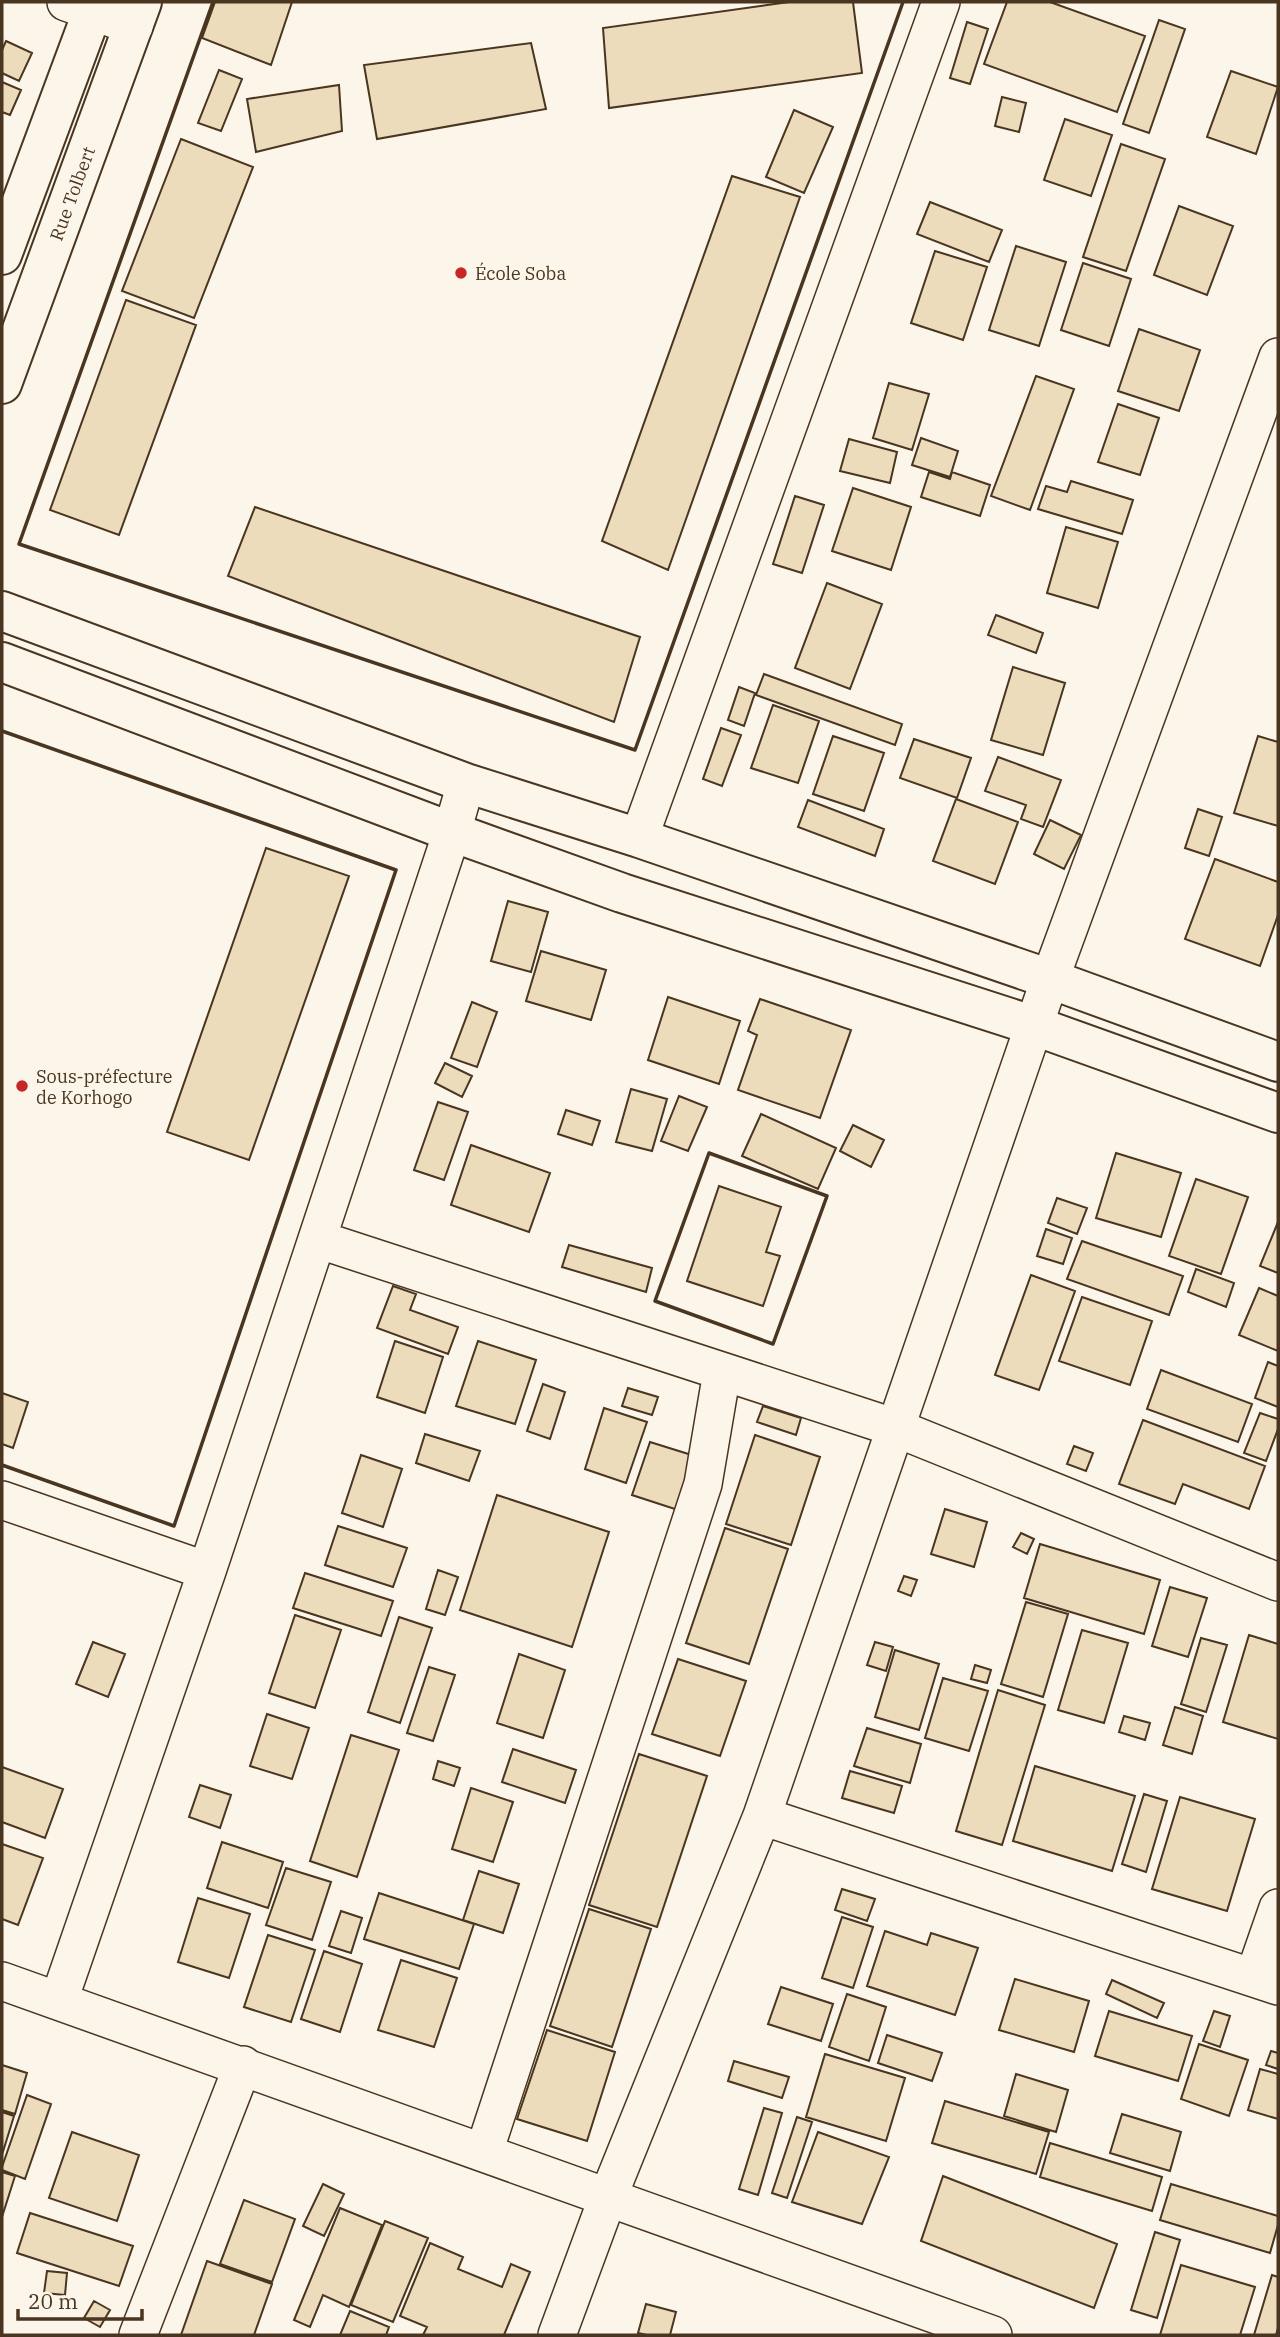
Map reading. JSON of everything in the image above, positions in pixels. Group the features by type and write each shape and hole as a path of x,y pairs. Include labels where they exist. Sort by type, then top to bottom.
{"street":[{"path":"639,838 941,2"},
{"path":"2,255 85,5 138,14"},
{"name":"Rue Tolbert","path":"2,384 138,14"},
{"path":"557,2335 608,2197 762,1816 1050,979 1278,357"},
{"path":"2,611 466,782 639,838 1050,979 1278,1062"},
{"path":"2,662 452,832 622,893 1035,1026 1278,1113"},
{"path":"59,2000 207,1572 452,832 466,782"},
{"path":"317,1239 896,1429 1278,1582"},
{"path":"484,2152 703,1484 722,1372"},
{"path":"2,1500 207,1572"},
{"path":"762,1816 1266,1981 1278,1908"},
{"path":"2,1981 243,2065 989,2335"},
{"path":"138,2335 243,2065"}],"building":[{"path":"215,2 292,2 271,65 202,38"},
{"path":"789,2 853,2 862,73 609,108 603,28"},
{"path":"1007,2 1050,2 1145,36 1117,112 984,64"},
{"path":"1159,20 1185,29 1149,133 1123,124"},
{"path":"967,22 988,29 970,84 950,78"},
{"path":"6,41 32,53 19,81 2,73 2,50"},
{"path":"531,43 546,109 377,139 364,65"},
{"path":"219,70 242,79 221,131 198,123"},
{"path":"1231,71 1278,87 1256,154 1207,137"},
{"path":"2,82 21,90 10,115 2,112"},
{"path":"339,85 342,131 256,152 247,99"},
{"path":"1002,97 1026,103 1019,132 995,126"},
{"path":"794,110 833,127 804,193 766,177"},
{"path":"1065,119 1112,135 1091,196 1044,180"},
{"path":"181,139 253,167 194,318 122,291"},
{"path":"1121,144 1165,159 1126,271 1083,257"},
{"path":"732,176 800,197 668,570 602,541"},
{"path":"930,202 1002,230 989,262 917,234"},
{"path":"1179,206 1233,226 1207,295 1154,275"},
{"path":"1016,246 1066,262 1039,346 989,330"},
{"path":"935,251 987,267 963,340 911,323"},
{"path":"1083,263 1131,279 1109,346 1061,330"},
{"path":"126,300 196,325 119,535 50,510"},
{"path":"1139,329 1200,350 1179,411 1118,391"},
{"path":"1036,376 1074,389 1030,510 991,496"},
{"path":"889,383 929,394 912,450 873,438"},
{"path":"1118,404 1159,418 1140,475 1098,462"},
{"path":"921,438 958,451 950,477 912,465"},
{"path":"849,439 897,452 890,483 840,471"},
{"path":"929,472 950,479 952,472 990,485 980,516 921,497"},
{"path":"1071,481 1133,500 1122,534 1038,509 1046,486 1067,492"},
{"path":"853,488 911,507 891,570 832,551"},
{"path":"795,496 824,505 802,573 773,564"},
{"path":"255,507 640,637 614,722 228,576"},
{"path":"1066,527 1118,542 1098,608 1047,593"},
{"path":"827,583 882,604 850,689 795,668"},
{"path":"996,615 1043,633 1036,653 988,635"},
{"path":"1013,667 1065,683 1043,755 991,740"},
{"path":"764,674 902,724 895,745 756,695"},
{"path":"739,687 755,693 744,726 728,720"},
{"path":"773,705 819,721 798,783 751,768"},
{"path":"721,728 741,735 722,786 703,779"},
{"path":"833,736 884,753 864,811 813,794"},
{"path":"1258,736 1278,742 1278,826 1234,813"},
{"path":"914,739 971,758 957,798 900,778"},
{"path":"998,757 1061,780 1043,827 1021,819 1026,805 985,791"},
{"path":"956,799 1018,822 995,884 933,861"},
{"path":"808,800 884,829 875,856 798,827"},
{"path":"1198,809 1222,817 1209,856 1185,848"},
{"path":"1050,820 1081,835 1064,869 1034,854"},
{"path":"266,848 349,876 249,1160 167,1132"},
{"path":"1215,859 1278,882 1278,915 1260,966 1185,939"},
{"path":"508,901 548,912 531,972 491,961"},
{"path":"541,951 606,970 591,1020 526,1001"},
{"path":"668,997 740,1021 719,1084 648,1060"},
{"path":"760,999 851,1030 820,1118 738,1090 757,1035 748,1031"},
{"path":"472,1002 497,1012 477,1067 451,1058"},
{"path":"445,1063 472,1076 462,1097 435,1083"},
{"path":"631,1089 667,1099 652,1151 616,1142"},
{"path":"679,1096 707,1107 688,1151 661,1141"},
{"path":"438,1102 468,1112 444,1180 414,1170"},
{"path":"566,1110 600,1121 592,1145 558,1134"},
{"path":"761,1114 836,1148 818,1189 742,1156"},
{"path":"853,1125 884,1140 871,1167 840,1151"},
{"path":"471,1145 550,1173 529,1232 451,1205"},
{"path":"1116,1153 1181,1173 1161,1237 1096,1218"},
{"path":"1196,1179 1248,1197 1221,1274 1169,1256"},
{"path":"719,1186 781,1207 766,1252 780,1256 763,1306 687,1281"},
{"path":"1057,1198 1087,1208 1077,1234 1048,1223"},
{"path":"1278,1222 1278,1273 1260,1266"},
{"path":"1046,1229 1072,1238 1063,1264 1037,1256"},
{"path":"1082,1241 1183,1276 1169,1315 1067,1279"},
{"path":"569,1245 652,1268 646,1292 562,1267"},
{"path":"1196,1269 1234,1283 1226,1307 1188,1292"},
{"path":"1031,1275 1075,1291 1039,1390 995,1375"},
{"path":"393,1286 416,1294 410,1310 458,1327 448,1354 377,1328"},
{"path":"1259,1288 1278,1296 1278,1351 1239,1335"},
{"path":"1082,1297 1152,1321 1130,1385 1059,1361"},
{"path":"395,1341 443,1357 425,1413 377,1397"},
{"path":"478,1341 536,1360 515,1424 456,1406"},
{"path":"1268,1362 1278,1366 1278,1407 1255,1398"},
{"path":"1161,1370 1252,1404 1238,1442 1147,1409"},
{"path":"543,1384 565,1392 550,1439 527,1431"},
{"path":"628,1388 658,1397 652,1415 622,1406"},
{"path":"2,1393 28,1402 13,1448 2,1444"},
{"path":"763,1406 801,1418 796,1435 757,1422"},
{"path":"604,1408 647,1422 626,1483 585,1469"},
{"path":"1260,1413 1278,1419 1278,1429 1266,1461 1244,1453"},
{"path":"1143,1420 1265,1466 1249,1509 1183,1484 1175,1504 1119,1484"},
{"path":"425,1434 480,1451 469,1481 416,1463"},
{"path":"755,1435 820,1457 791,1545 726,1524"},
{"path":"650,1442 698,1457 681,1511 632,1495"},
{"path":"1074,1446 1093,1453 1086,1471 1067,1464"},
{"path":"361,1455 402,1469 383,1527 342,1513"},
{"path":"497,1495 609,1532 572,1647 460,1610"},
{"path":"945,1509 987,1522 974,1567 931,1554"},
{"path":"338,1526 407,1548 393,1587 325,1565"},
{"path":"725,1528 788,1549 749,1664 686,1643"},
{"path":"1021,1533 1034,1539 1027,1554 1013,1547"},
{"path":"1040,1544 1160,1580 1144,1634 1024,1598"},
{"path":"438,1570 458,1577 445,1615 426,1609"},
{"path":"305,1573 393,1601 381,1636 293,1608"},
{"path":"904,1576 917,1580 911,1596 898,1591"},
{"path":"1170,1587 1207,1598 1188,1657 1152,1646"},
{"path":"1026,1602 1068,1614 1043,1697 1001,1684"},
{"path":"295,1615 341,1630 315,1708 269,1693"},
{"path":"399,1617 432,1628 400,1723 368,1712"},
{"path":"1082,1630 1128,1643 1104,1723 1058,1710"},
{"path":"1249,1635 1278,1644 1278,1739 1223,1722"},
{"path":"1201,1638 1227,1645 1206,1712 1181,1704"},
{"path":"93,1642 125,1654 108,1697 76,1684"},
{"path":"875,1642 893,1647 886,1671 867,1665"},
{"path":"895,1650 939,1664 919,1730 875,1717"},
{"path":"519,1654 565,1670 543,1738 497,1723"},
{"path":"678,1659 746,1681 720,1756 652,1734"},
{"path":"975,1665 991,1670 987,1683 971,1679"},
{"path":"429,1667 455,1675 433,1741 407,1733"},
{"path":"943,1678 988,1691 969,1751 925,1738"},
{"path":"998,1690 1045,1705 1002,1845 956,1831"},
{"path":"1175,1707 1203,1716 1192,1754 1163,1745"},
{"path":"267,1714 309,1728 292,1779 250,1766"},
{"path":"1124,1716 1150,1723 1145,1740 1119,1732"},
{"path":"867,1728 921,1744 910,1783 854,1766"},
{"path":"351,1735 399,1750 357,1877 310,1861"},
{"path":"513,1749 576,1770 565,1803 502,1782"},
{"path":"639,1754 707,1776 657,1927 589,1905"},
{"path":"438,1761 460,1768 454,1786 433,1779"},
{"path":"1035,1766 1135,1796 1112,1871 1013,1841"},
{"path":"2,1767 63,1789 45,1838 2,1822"},
{"path":"850,1771 902,1786 894,1813 842,1798"},
{"path":"200,1785 231,1795 220,1828 189,1817"},
{"path":"471,1788 513,1802 493,1862 452,1849"},
{"path":"1144,1794 1167,1801 1146,1872 1122,1864"},
{"path":"1180,1797 1255,1819 1227,1911 1152,1889"},
{"path":"222,1842 283,1862 268,1908 207,1888"},
{"path":"2,1844 43,1858 18,1925 2,1919"},
{"path":"286,1868 331,1882 312,1940 266,1925"},
{"path":"479,1871 519,1884 503,1933 463,1920"},
{"path":"842,1889 875,1899 867,1921 835,1910"},
{"path":"379,1893 474,1924 459,1969 364,1939"},
{"path":"198,1898 250,1914 229,1978 178,1962"},
{"path":"589,1909 651,1929 612,2047 550,2026"},
{"path":"341,1911 362,1918 351,1953 329,1946"},
{"path":"842,1917 873,1927 853,1988 822,1978"},
{"path":"885,1931 927,1945 931,1933 978,1948 955,2015 867,1986"},
{"path":"268,1935 315,1950 291,2022 244,2007"},
{"path":"324,1951 362,1964 340,2032 301,2019"},
{"path":"401,1960 457,1978 434,2047 378,2030"},
{"path":"1015,1979 1089,2001 1074,2052 999,2030"},
{"path":"1112,1980 1164,2003 1157,2018 1106,1994"},
{"path":"781,1987 833,2004 821,2041 768,2024"},
{"path":"847,1994 886,2007 869,2061 829,2047"},
{"path":"1109,2011 1192,2036 1178,2081 1095,2056"},
{"path":"1214,2011 1230,2016 1220,2047 1203,2041"},
{"path":"547,2030 615,2052 587,2141 517,2119"},
{"path":"887,2035 942,2053 932,2081 878,2063"},
{"path":"1199,2044 1248,2060 1229,2116 1181,2099"},
{"path":"1271,2051 1278,2053 1278,2069 1266,2065"},
{"path":"825,2054 905,2078 886,2141 806,2117"},
{"path":"734,2061 789,2077 782,2098 728,2081"},
{"path":"2,2065 27,2073 15,2114 2,2110"},
{"path":"1260,2069 1278,2074 1278,2119 1248,2110"},
{"path":"1016,2074 1068,2090 1056,2132 1004,2116"},
{"path":"27,2095 51,2104 25,2179 2,2170 2,2167"},
{"path":"945,2101 1049,2132 1036,2174 932,2143"},
{"path":"764,2108 782,2113 758,2195 739,2189"},
{"path":"2,2112 14,2116 2,2155"},
{"path":"1122,2114 1181,2132 1170,2171 1110,2153"},
{"path":"797,2117 812,2122 787,2198 772,2193"},
{"path":"72,2132 139,2155 117,2221 49,2198"},
{"path":"818,2132 889,2157 862,2224 792,2202"},
{"path":"1050,2143 1162,2177 1152,2211 1040,2177"},
{"path":"2,2172 15,2176 2,2217"},
{"path":"943,2176 1117,2244 1094,2308 921,2241"},
{"path":"323,2184 344,2194 324,2236 303,2226"},
{"path":"1171,2184 1278,2216 1270,2253 1160,2220"},
{"path":"244,2200 295,2219 272,2282 220,2264"},
{"path":"340,2208 382,2225 349,2307 323,2295 310,2327 294,2320"},
{"path":"30,2213 133,2246 119,2286 17,2253"},
{"path":"385,2221 428,2238 393,2322 351,2305"},
{"path":"1155,2232 1180,2240 1157,2318 1131,2310"},
{"path":"430,2243 463,2257 458,2269 502,2287 511,2264 530,2272 504,2335 423,2335 427,2327 400,2316"},
{"path":"207,2261 272,2284 254,2335 181,2335"},
{"path":"1181,2265 1255,2287 1240,2335 1160,2335"},
{"path":"47,2271 67,2273 65,2295 44,2293"},
{"path":"1272,2275 1278,2277 1276,2335 1254,2335"},
{"path":"94,2301 110,2310 100,2327 84,2318"},
{"path":"646,2304 676,2312 670,2335 638,2333"},
{"path":"350,2311 389,2327 386,2335 340,2335"}],"wall":[{"path":"213,2 19,544 635,750 903,2"},
{"path":"2,731 396,870 174,1526 2,1465"},
{"path":"709,1153 827,1196 773,1344 655,1301 709,1153"}],"place":[{"name":"École Soba","path":"461,273"},
{"name":"Sous-préfecture de Korhogo","path":"22,1086"}]}
